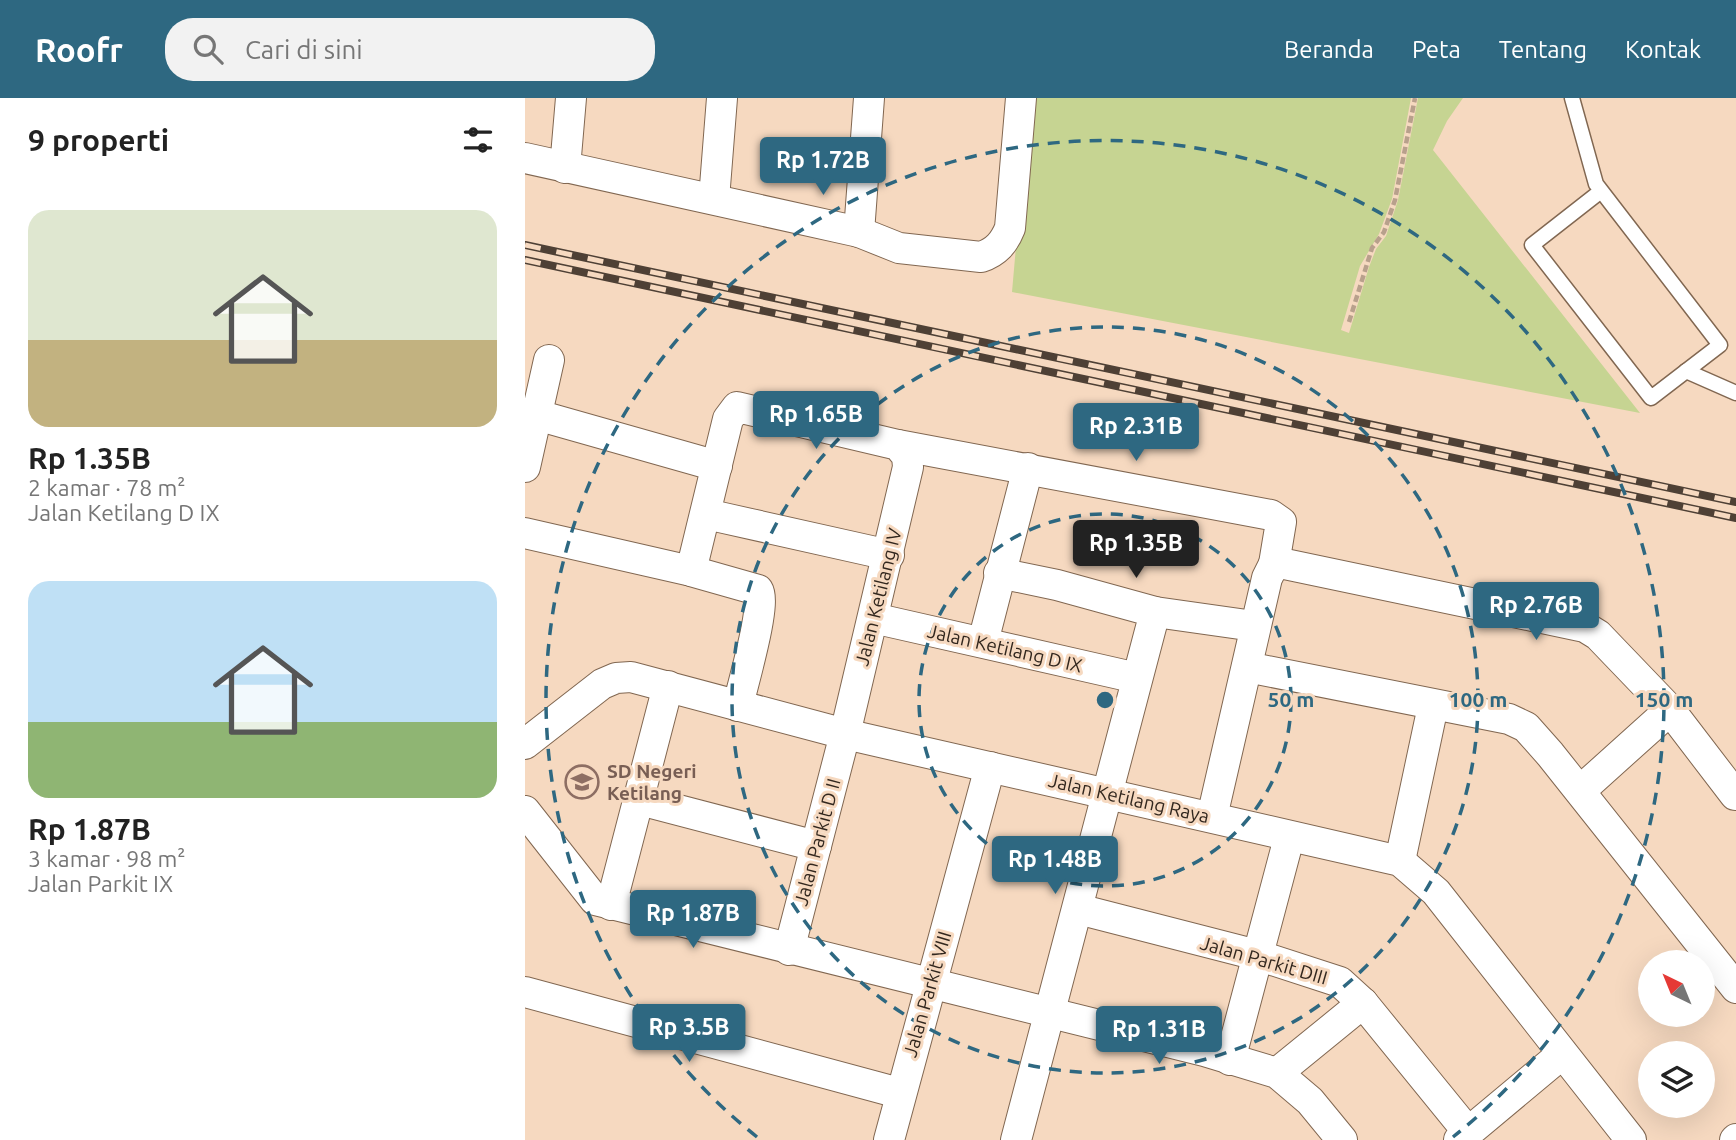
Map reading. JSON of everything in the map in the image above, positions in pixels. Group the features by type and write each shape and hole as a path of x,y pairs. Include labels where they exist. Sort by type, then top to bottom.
{"street":[{"path":"565,168 571,98"},
{"path":"714,199 722,98"},
{"path":"859,232 869,98"},
{"path":"525,158 859,232 899,248 965,257 991,253 1004,242 1010,228 1021,98"},
{"path":"525,467 549,360"},
{"path":"691,570 728,419 733,410 743,407 903,453 1028,468 1271,515 1280,522 1274,564 1267,578 1254,626 1212,817"},
{"path":"537,415 717,466"},
{"name":"Jalan Ketilang IV","path":"845,734 889,555 903,453"},
{"path":"983,642 1028,468"},
{"path":"706,514 889,555"},
{"path":"525,533 691,570 749,586 760,593 738,706"},
{"path":"1274,564 1585,627 1598,635 1670,710 1735,795"},
{"path":"999,573 1057,585 1156,612 1254,626"},
{"path":"1016,1140 1052,1014 1156,612"},
{"name":"Jalan Ketilang D IX","path":"873,618 1137,678"},
{"path":"1247,667 1509,719 1527,727 1581,790 1736,988"},
{"name":"Jalan Ketilang Raya","path":"525,744 585,695 616,678 631,677 845,734 1108,792 1289,838 1400,861 1436,892 1630,1140"},
{"path":"611,905 668,686"},
{"path":"1400,861 1433,706"},
{"path":"1581,790 1670,710"},
{"name":"Jalan Parkit D II","path":"789,950 845,734"},
{"name":"Jalan Parkit VIII","path":"889,1140 899,1093 990,767"},
{"path":"640,800 816,846"},
{"path":"525,811 595,900 1277,1073 1310,1101 1342,1140"},
{"path":"1230,1060 1289,838"},
{"name":"Jalan Parkit DIII","path":"1078,909 1257,955 1332,978 1363,1003 1464,1136"},
{"path":"525,992 899,1093"},
{"path":"1277,1073 1363,1003"},
{"path":"1464,1136 1562,1054"}],"lane":[{"path":"1572,98 1595,184 1601,191 1720,345 1651,398 1532,245 1601,191"},
{"path":"1686,371 1736,393"}],"path":[{"path":"1349,322 1372,248 1384,232 1395,200 1415,98"}],"green space":[{"path":"1029,98 1411,98 1392,199 1379,234 1360,266 1341,330 1349,333 1369,267 1376,249 1386,236 1398,200 1418,98 1463,98 1447,121 1433,150 1640,413 1012,292"}],"railway":[{"path":"525,245 1736,502"},
{"path":"525,260 1736,518"}],"place":[{"name":"SD Negeri Ketilang","path":"582,782"}]}
